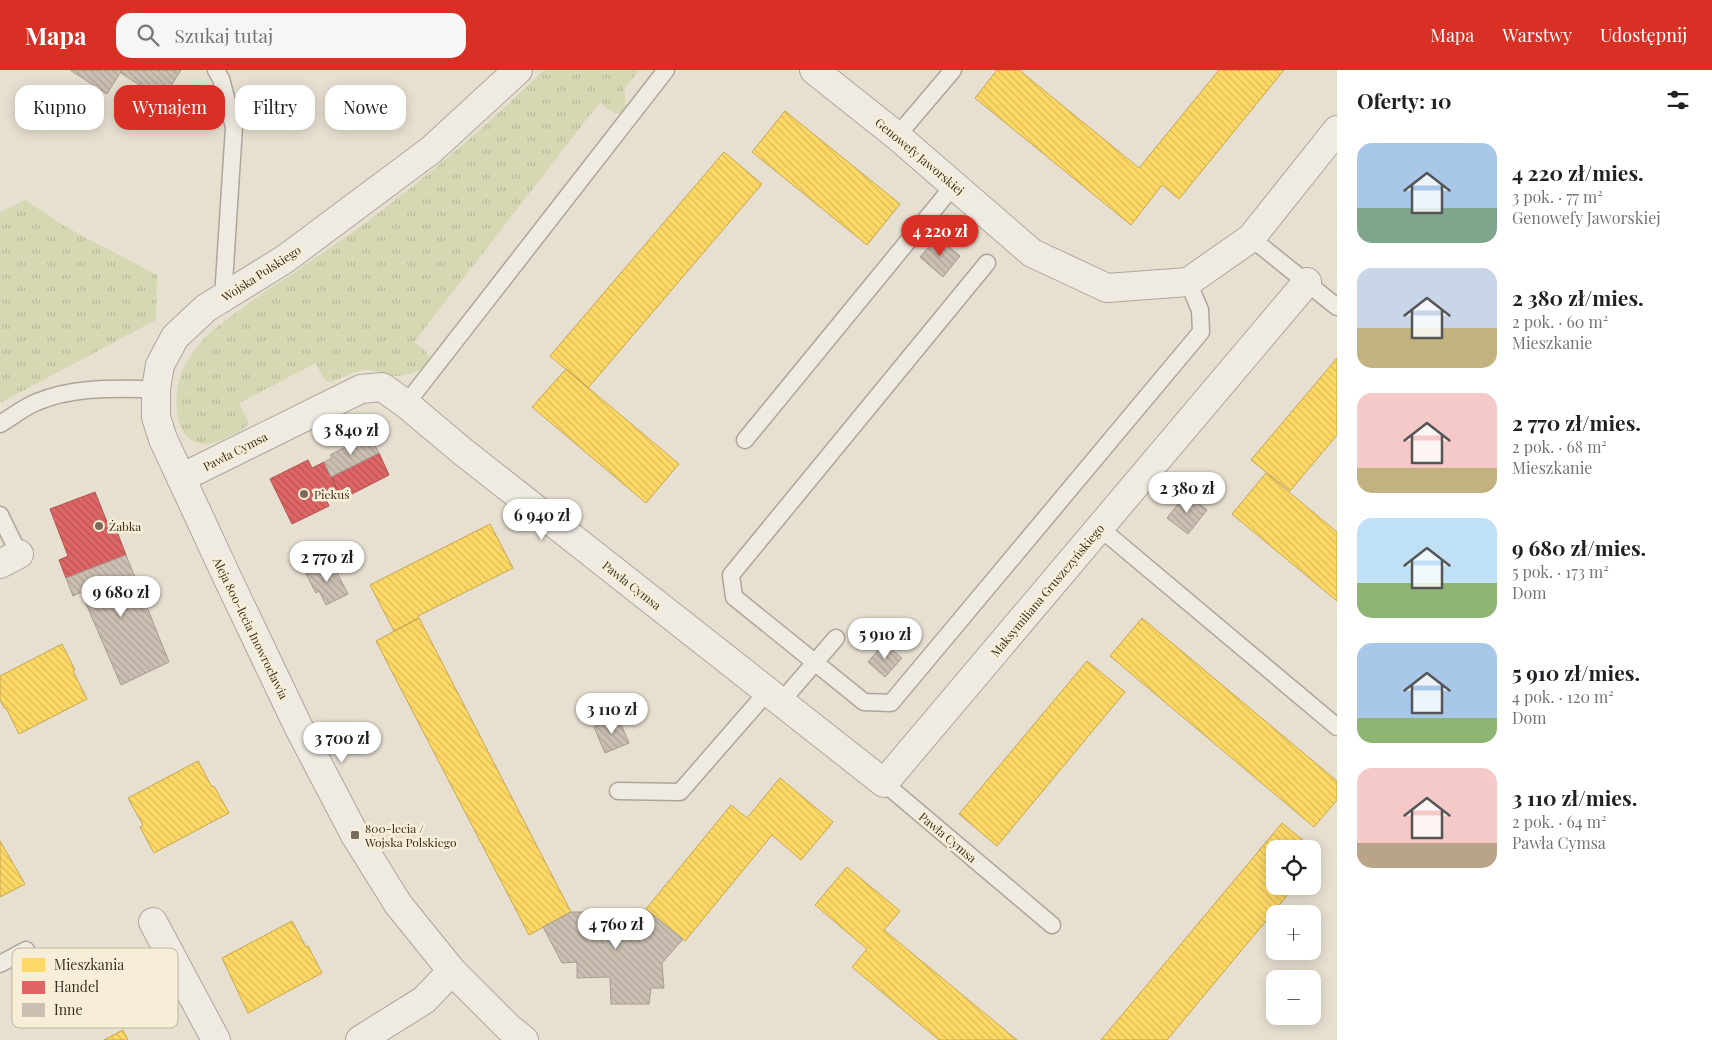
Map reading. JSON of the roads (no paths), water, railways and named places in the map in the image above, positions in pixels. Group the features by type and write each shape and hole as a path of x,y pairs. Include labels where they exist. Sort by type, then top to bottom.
{"street":[{"name":"Wojska Polskiego","path":"156,389 160,365 175,337 206,308 285,259 431,150 518,70"},
{"name":"Genowefy Jaworskiej","path":"814,70 897,136 1032,253 1106,288 1188,282"},
{"path":"1188,282 1251,238 1337,130"},
{"name":"Maksymiliana Gruszczyńskiego","path":"884,783 1308,282"},
{"name":"Pawła Cymsa","path":"181,478 361,389 382,387 406,404 462,451 884,783"},
{"name":"Aleja 800-lecia Inowrocławia","path":"156,389 156,417 163,439 299,728 355,836 398,904 452,971 509,1028 524,1040"},
{"path":"153,922 167,948"},
{"path":"178,969 216,1040"},
{"path":"360,1040 424,1000 452,971"}],"lane":[{"path":"216,70 221,79 234,126 223,298"},
{"path":"406,404 666,70"},
{"path":"897,136 953,70"},
{"path":"745,440 954,185"},
{"path":"1251,238 1337,307"},
{"path":"988,263 731,575 734,598 864,702 891,703 1201,332 1200,310 1188,282"},
{"path":"0,424 36,402 66,392 156,389"},
{"path":"0,515 10,559"},
{"path":"1100,528 1337,727"},
{"path":"618,791 680,792 773,697 815,663 836,638"},
{"name":"Pawła Cymsa","path":"884,783 1052,925"},
{"path":"0,964 12,958"}],"place":[{"name":"Piekuś","path":"304,494"},
{"name":"Żabka","path":"99,526"},
{"name":"800-lecia / Wojska Polskiego","path":"355,835"}]}
